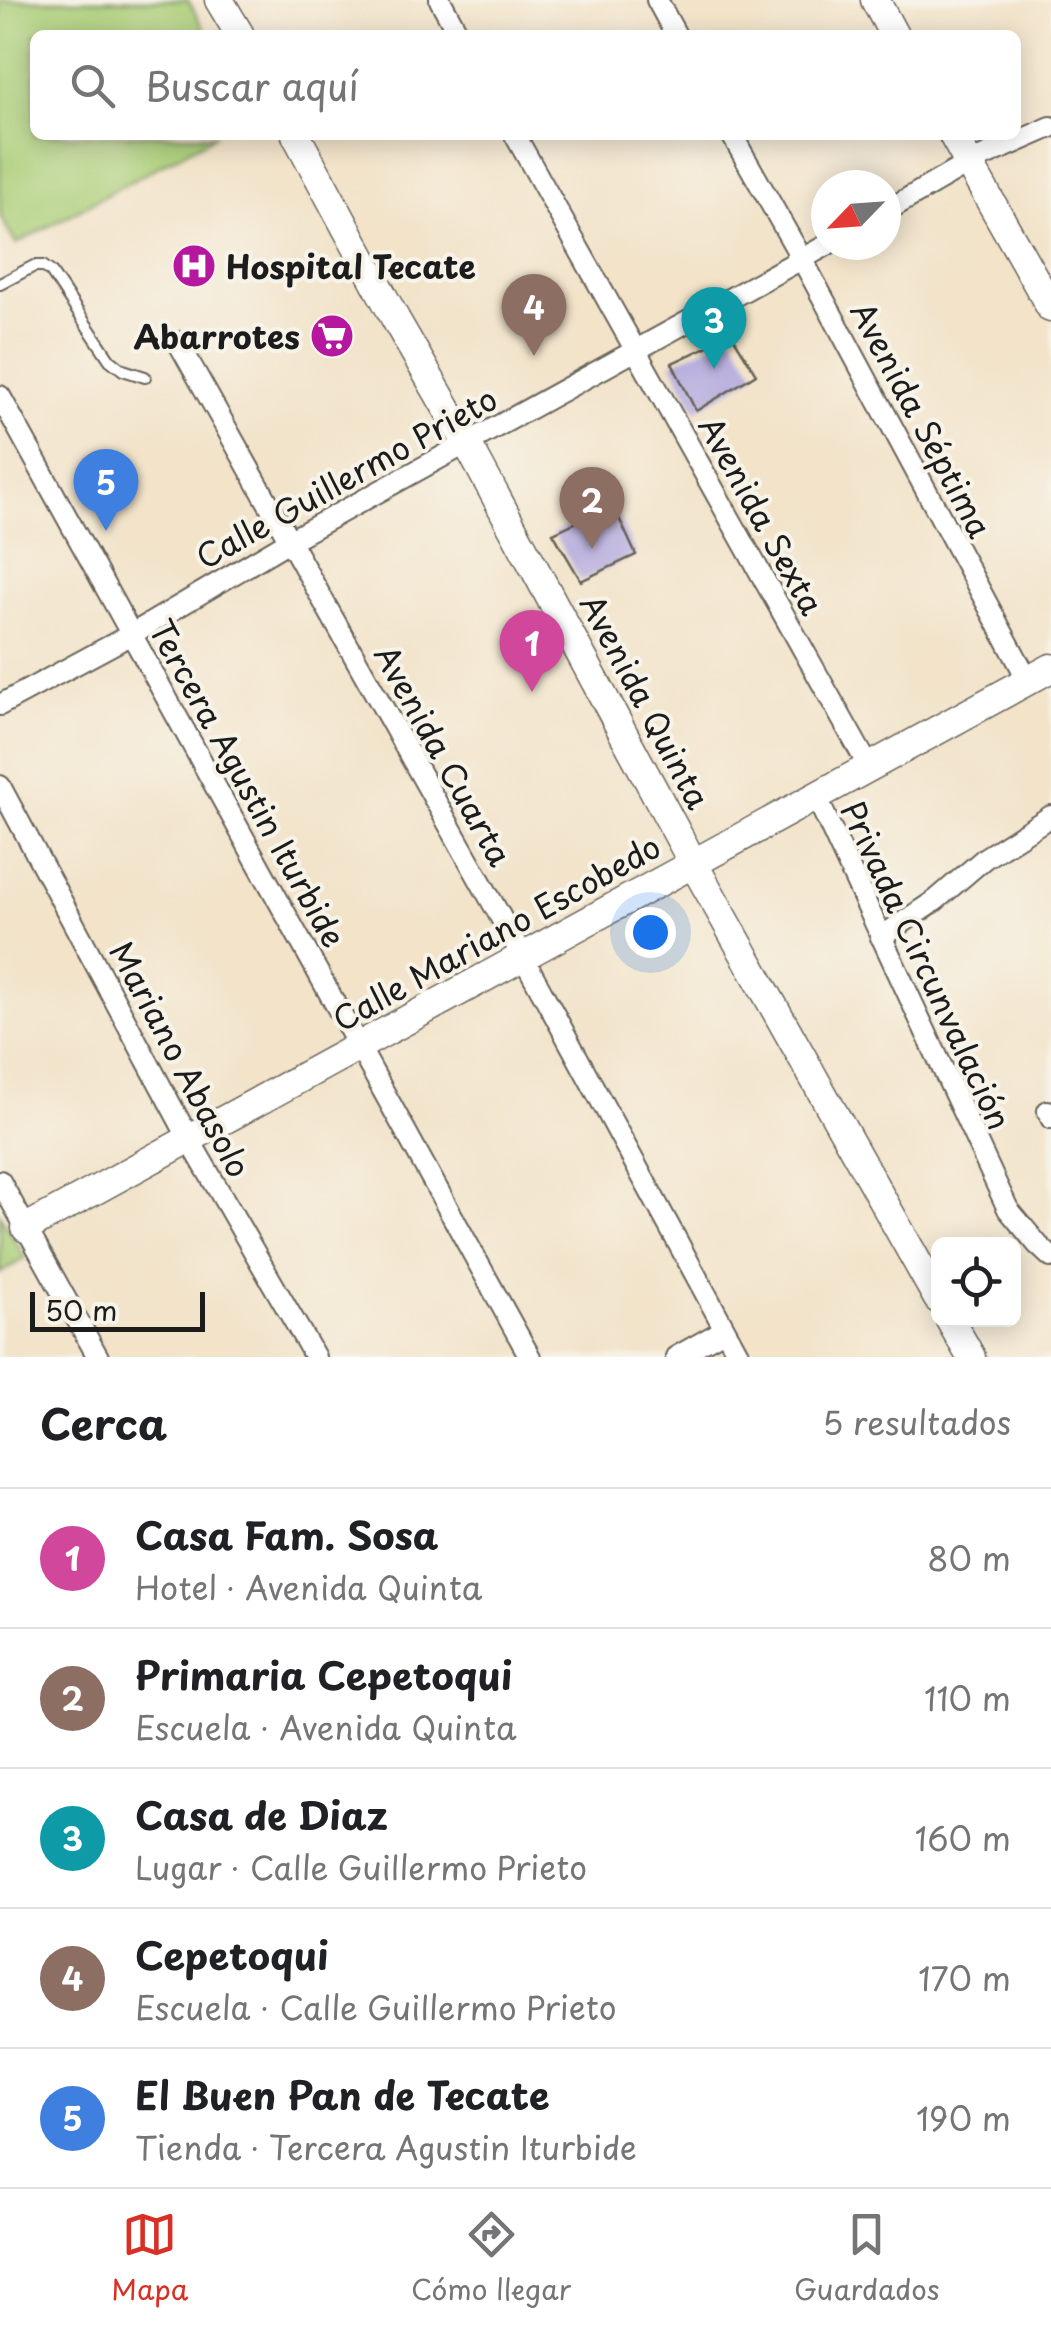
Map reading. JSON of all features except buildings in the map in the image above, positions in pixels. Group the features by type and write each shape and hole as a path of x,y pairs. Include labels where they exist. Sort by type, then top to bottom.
{"street":[{"path":"219,0 237,30"},
{"path":"440,0 457,30"},
{"path":"657,0 673,30"},
{"path":"875,0 891,30"},
{"path":"1021,140 1051,127"},
{"name":"Avenida Quinta","path":"299,140 694,864 931,1287"},
{"name":"Avenida Sexta","path":"518,140 869,767"},
{"name":"Avenida Séptima","path":"735,140 1039,674"},
{"path":"956,140 1051,308"},
{"path":"901,201 969,162 1021,140"},
{"name":"Calle Guillermo Prieto","path":"0,705 811,254"},
{"name":"Avenida Cuarta","path":"178,342 523,957 740,1357"},
{"name":"Tercera Agustin Iturbide","path":"0,396 530,1357"},
{"name":"Calle Mariano Escobedo","path":"26,1228 1039,674"},
{"name":"Mariano Abasolo","path":"0,786 189,1140 315,1357"},
{"name":"Privada Circunvalación","path":"816,796 1008,1209 1051,1257"},
{"path":"882,937 936,900 985,858 1051,816"},
{"path":"0,1181 98,1357"},
{"path":"954,1327 971,1357"},
{"path":"676,1357 724,1330"}],"lane":[{"path":"0,284 34,266 43,266 110,360 123,370 145,377"}],"green space":[{"path":"0,0 188,0 204,30 30,30 30,140 207,140 16,244 0,216"},
{"path":"0,1214 25,1258 0,1273"}],"place":[{"name":"Hospital Tecate","path":"194,266"},
{"name":"Abarrotes","path":"332,336"},
{"name":"Cepetoqui","path":"534,356"},
{"name":"Casa de Diaz","path":"714,369"},
{"name":"El Buen Pan de Tecate","path":"106,531"},
{"name":"Primaria Cepetoqui","path":"592,549"},
{"name":"Casa Fam. Sosa","path":"532,692"}]}
